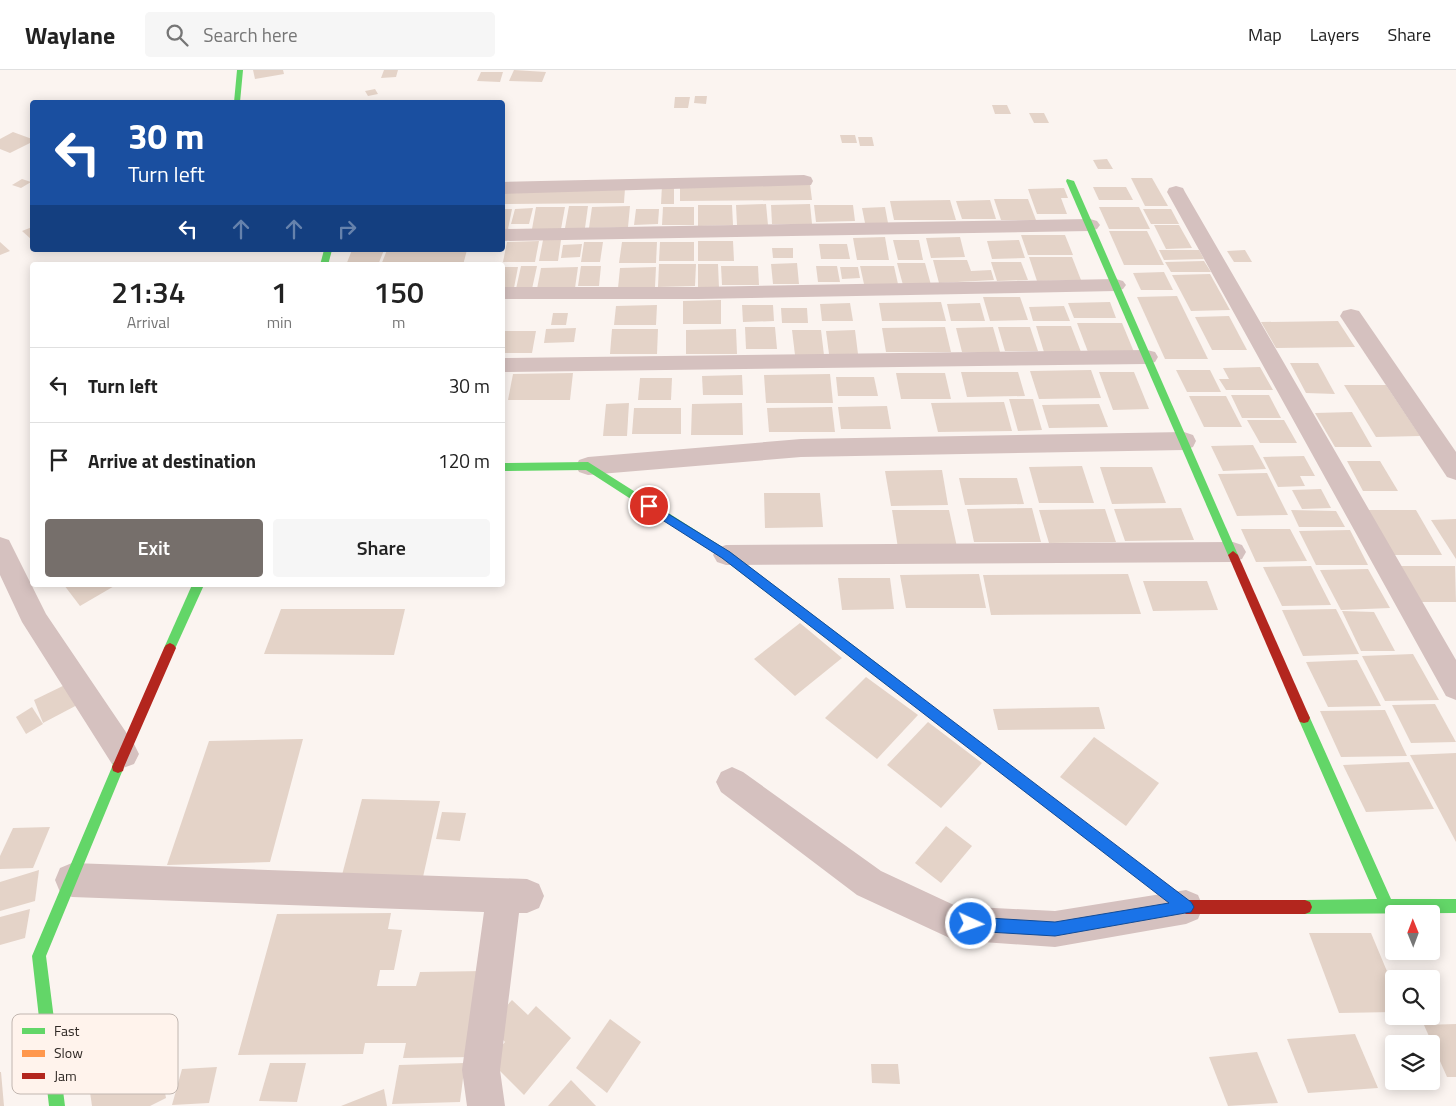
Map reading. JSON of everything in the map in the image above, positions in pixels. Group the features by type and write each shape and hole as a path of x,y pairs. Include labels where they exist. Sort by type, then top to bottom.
{"street":[{"path":"237,100 240,70"},
{"path":"1070,181 1387,905"},
{"path":"505,188 804,182"},
{"path":"1176,192 1456,687"},
{"path":"505,236 1090,225"},
{"path":"505,293 698,293 1116,285"},
{"path":"1351,316 1456,471"},
{"path":"505,365 1147,357"},
{"path":"505,467 588,466 801,448 1184,442"},
{"path":"588,466 726,555 1186,907"},
{"path":"0,547 36,622 123,754"},
{"path":"726,555 1232,552"},
{"path":"47,1014 40,956 123,754 197,587"},
{"path":"732,782 869,882 954,923 1055,929 1186,907 1385,906"},
{"path":"72,880 515,896 481,1070 486,1106"},
{"path":"1440,906 1456,906"}],"building":[{"path":"253,70 283,70 284,74 255,79"},
{"path":"384,70 398,70 396,77 381,78"},
{"path":"514,70 546,72 542,82 509,81"},
{"path":"481,72 503,72 500,82 477,81"},
{"path":"375,89 378,94 368,96 365,91"},
{"path":"695,96 707,96 706,104 694,103"},
{"path":"675,97 690,97 688,108 674,108"},
{"path":"992,105 1007,105 1011,114 995,114"},
{"path":"1029,113 1044,113 1049,123 1034,123"},
{"path":"13,132 30,138 30,143 10,153 0,149 0,139"},
{"path":"840,135 855,135 857,143 842,143"},
{"path":"858,137 872,137 874,146 860,146"},
{"path":"1107,159 1113,169 1098,169 1093,160"},
{"path":"1131,178 1152,178 1168,206 1145,206"},
{"path":"22,179 30,182 21,188 12,185"},
{"path":"810,184 812,200 680,201 680,185"},
{"path":"662,185 674,185 674,204 661,204"},
{"path":"1093,187 1126,187 1133,200 1099,200"},
{"path":"625,188 624,203 505,204 505,189"},
{"path":"1064,188 1068,198 1061,198 1067,214 1037,214 1028,189"},
{"path":"994,199 1028,199 1036,220 1001,220"},
{"path":"950,200 956,220 894,220 890,201"},
{"path":"990,200 996,219 962,219 956,201"},
{"path":"766,204 768,225 737,225 736,205"},
{"path":"810,204 812,224 772,224 771,205"},
{"path":"698,205 732,205 733,225 698,226"},
{"path":"814,205 853,205 855,221 816,222"},
{"path":"569,206 588,206 585,228 565,228"},
{"path":"630,206 628,227 589,228 592,207"},
{"path":"536,207 565,207 561,229 532,229"},
{"path":"663,207 694,207 694,225 662,225"},
{"path":"885,207 888,223 865,223 862,208"},
{"path":"1099,207 1139,207 1150,229 1109,229"},
{"path":"533,208 529,224 511,224 515,209"},
{"path":"505,209 512,209 508,229 505,229"},
{"path":"636,209 659,209 658,224 634,225"},
{"path":"1143,209 1171,209 1179,224 1151,224"},
{"path":"1154,225 1179,225 1192,248 1166,249"},
{"path":"30,228 30,238 22,231"},
{"path":"1109,231 1147,231 1164,265 1124,265"},
{"path":"1021,235 1065,235 1073,255 1028,255"},
{"path":"885,237 889,260 857,260 853,238"},
{"path":"960,237 965,257 931,258 926,238"},
{"path":"543,240 561,240 558,261 539,261"},
{"path":"893,240 919,240 923,260 898,260"},
{"path":"1019,240 1025,258 992,259 987,241"},
{"path":"539,241 535,262 503,262 507,242"},
{"path":"698,241 733,241 734,261 698,261"},
{"path":"0,242 10,251 0,255"},
{"path":"584,242 603,242 600,262 581,262"},
{"path":"622,242 657,242 656,263 619,263"},
{"path":"660,242 694,242 694,261 659,261"},
{"path":"582,244 580,257 561,258 563,245"},
{"path":"819,244 847,244 850,259 821,259"},
{"path":"772,248 793,248 793,258 773,258"},
{"path":"1159,250 1199,250 1204,259 1164,260"},
{"path":"1245,250 1252,262 1234,262 1227,251"},
{"path":"351,252 383,252 379,262 347,262"},
{"path":"386,252 466,252 464,262 382,262"},
{"path":"1029,257 1072,257 1081,280 1037,281"},
{"path":"933,260 967,260 971,271 991,270 994,280 939,283"},
{"path":"1204,261 1211,272 1171,272 1165,262"},
{"path":"991,262 1021,262 1028,280 997,281"},
{"path":"797,263 799,284 773,284 771,264"},
{"path":"897,263 925,263 931,285 903,285"},
{"path":"659,264 696,264 695,286 658,287"},
{"path":"698,264 718,264 719,288 698,288"},
{"path":"521,266 537,266 532,289 516,289"},
{"path":"581,266 601,266 599,286 578,286"},
{"path":"721,266 758,266 759,285 722,285"},
{"path":"816,266 837,266 840,282 818,282"},
{"path":"860,266 894,266 898,284 864,284"},
{"path":"505,267 518,267 514,288 505,288"},
{"path":"578,267 575,288 537,289 541,268"},
{"path":"656,267 655,287 618,288 620,268"},
{"path":"840,267 858,267 860,278 842,279"},
{"path":"1164,272 1173,290 1141,290 1133,273"},
{"path":"1210,274 1230,310 1191,311 1172,275"},
{"path":"1177,296 1208,359 1165,359 1137,297"},
{"path":"983,297 1020,297 1028,320 990,321"},
{"path":"721,300 721,324 683,324 683,301"},
{"path":"941,302 946,321 882,321 879,303"},
{"path":"1110,302 1116,318 1074,318 1068,303"},
{"path":"850,303 853,321 822,321 820,304"},
{"path":"980,303 985,321 951,321 947,304"},
{"path":"657,305 656,325 614,325 616,306"},
{"path":"742,305 773,305 774,321 743,322"},
{"path":"1064,306 1070,321 1033,321 1029,307"},
{"path":"781,308 807,308 808,323 782,323"},
{"path":"553,313 568,313 566,325 551,325"},
{"path":"1229,316 1247,350 1212,350 1195,317"},
{"path":"1338,321 1355,347 1276,348 1261,322"},
{"path":"1077,323 1122,323 1134,352 1088,352"},
{"path":"1036,326 1071,326 1081,352 1044,352"},
{"path":"745,327 775,327 777,349 746,349"},
{"path":"945,327 951,352 886,352 882,328"},
{"path":"993,327 1000,352 962,352 956,328"},
{"path":"998,327 1030,327 1038,351 1005,351"},
{"path":"576,328 574,342 544,343 546,329"},
{"path":"612,329 658,329 657,354 610,354"},
{"path":"736,329 737,354 686,354 686,330"},
{"path":"792,330 821,330 824,355 795,355"},
{"path":"855,330 858,354 829,354 826,331"},
{"path":"505,331 536,331 532,353 505,353"},
{"path":"1290,363 1318,363 1335,394 1306,393"},
{"path":"1260,367 1273,390 1226,390 1219,379 1229,379 1223,368"},
{"path":"1091,370 1101,398 1039,399 1030,371"},
{"path":"1176,370 1210,370 1221,392 1187,392"},
{"path":"961,372 1018,372 1025,396 967,397"},
{"path":"1099,372 1134,372 1149,409 1113,410"},
{"path":"573,373 570,400 508,400 513,374"},
{"path":"896,373 945,373 951,399 901,399"},
{"path":"830,374 833,403 766,403 764,375"},
{"path":"742,375 743,395 703,395 702,376"},
{"path":"836,377 874,377 878,396 838,396"},
{"path":"640,378 672,378 671,400 638,400"},
{"path":"1344,385 1386,385 1420,436 1376,437"},
{"path":"1231,395 1269,395 1281,418 1242,418"},
{"path":"1189,396 1226,396 1242,427 1204,427"},
{"path":"1009,399 1033,399 1042,430 1018,431"},
{"path":"1004,402 1012,431 938,432 931,403"},
{"path":"629,403 627,436 603,436 606,404"},
{"path":"742,403 743,435 691,435 692,404"},
{"path":"1099,404 1108,427 1049,428 1042,405"},
{"path":"887,406 891,429 841,429 838,407"},
{"path":"832,407 835,432 769,432 767,408"},
{"path":"634,408 681,408 681,434 632,434"},
{"path":"1352,412 1372,447 1335,447 1315,413"},
{"path":"1247,420 1284,420 1297,443 1260,443"},
{"path":"1253,445 1266,469 1223,471 1211,446"},
{"path":"1304,456 1315,476 1300,476 1305,486 1278,487 1263,457"},
{"path":"1347,461 1380,461 1398,491 1363,491"},
{"path":"1082,466 1094,503 1039,503 1029,467"},
{"path":"1100,467 1152,467 1166,503 1112,504"},
{"path":"942,470 948,505 891,506 885,471"},
{"path":"1267,473 1288,515 1237,516 1218,474"},
{"path":"959,478 1017,478 1024,504 965,505"},
{"path":"1321,489 1331,508 1302,509 1292,490"},
{"path":"764,493 820,493 823,527 765,528"},
{"path":"1032,508 1041,542 974,542 967,509"},
{"path":"1181,508 1194,540 1125,541 1114,509"},
{"path":"1105,509 1116,542 1049,543 1039,510"},
{"path":"892,510 949,510 957,547 898,548"},
{"path":"1291,510 1336,511 1345,527 1299,527"},
{"path":"1367,510 1416,510 1442,555 1392,555"},
{"path":"1456,519 1456,559 1431,520"},
{"path":"1241,529 1290,529 1307,561 1256,562"},
{"path":"1350,530 1368,565 1316,565 1299,531"},
{"path":"1311,566 1331,605 1282,606 1263,567"},
{"path":"1400,566 1455,566 1456,602 1419,602"},
{"path":"1368,569 1390,608 1341,610 1320,570"},
{"path":"979,574 986,608 906,608 900,575"},
{"path":"1128,574 1141,614 991,615 983,575"},
{"path":"838,578 890,578 894,609 842,610"},
{"path":"1143,581 1207,581 1218,610 1153,611"},
{"path":"66,587 113,587 80,606"},
{"path":"281,609 405,609 394,655 264,654"},
{"path":"1336,609 1359,654 1303,656 1282,610"},
{"path":"1342,611 1374,612 1395,651 1361,651"},
{"path":"800,623 842,658 795,696 754,659"},
{"path":"1413,654 1439,700 1385,701 1362,656"},
{"path":"1357,660 1381,706 1328,707 1306,662"},
{"path":"866,677 918,715 877,759 825,718"},
{"path":"71,682 81,703 43,723 34,700"},
{"path":"1435,704 1456,742 1411,743 1392,705"},
{"path":"32,707 43,724 26,734 16,717"},
{"path":"1099,707 1105,729 998,730 993,709"},
{"path":"1385,710 1407,756 1341,757 1320,711"},
{"path":"928,722 982,763 941,808 887,765"},
{"path":"1094,737 1159,783 1126,826 1060,777"},
{"path":"303,739 270,862 167,865 209,741"},
{"path":"1456,753 1456,842 1410,755"},
{"path":"1409,762 1434,809 1366,812 1343,765"},
{"path":"362,799 440,801 423,877 342,875"},
{"path":"442,812 466,813 460,841 436,839"},
{"path":"946,826 972,846 941,883 915,863"},
{"path":"50,827 33,868 0,869 0,856 13,828"},
{"path":"39,870 35,901 0,911 0,882"},
{"path":"30,909 25,938 0,945 0,917"},
{"path":"391,913 388,929 402,930 394,970 380,970 377,986 416,986 420,972 484,971 473,1057 403,1058 406,1043 365,1043 363,1054 238,1055 277,914"},
{"path":"1309,933 1371,933 1386,970 1385,1012 1339,1013"},
{"path":"512,1000 528,1015 536,1006 571,1038 524,1095 489,1060 505,1042 489,1025"},
{"path":"610,1019 641,1042 607,1093 576,1068"},
{"path":"1456,1024 1456,1077 1447,1077 1440,1061 1440,1035 1428,1035 1424,1025"},
{"path":"1355,1034 1378,1088 1308,1093 1287,1039"},
{"path":"1257,1052 1278,1103 1228,1106 1209,1057"},
{"path":"270,1063 306,1063 297,1102 259,1101"},
{"path":"465,1063 460,1102 392,1104 399,1065"},
{"path":"871,1064 898,1064 900,1084 872,1083"},
{"path":"217,1067 209,1103 172,1105 175,1094 178,1094 178,1083 182,1069"},
{"path":"1,1072 4,1106 0,1106"},
{"path":"571,1080 596,1106 548,1106"},
{"path":"384,1089 387,1106 341,1106"},
{"path":"90,1094 165,1094 166,1098 150,1106 92,1106"}],"traffic: fast":[{"path":"237,100 240,70"},
{"path":"1070,181 1233,555"},
{"path":"325,262 327,252"},
{"path":"505,467 588,466 726,555 892,682"},
{"path":"170,648 197,587"},
{"path":"1304,718 1386,905"},
{"path":"46,1014 39,956 118,767"},
{"path":"1305,907 1456,906"},
{"path":"56,1094 57,1106"}],"traffic: slow":[{"path":"892,682 1077,823"}],"traffic: jam":[{"path":"1233,555 1304,718"},
{"path":"118,767 170,648"},
{"path":"1077,823 1186,907 1305,907"}],"route":[{"path":"649,506 726,555 1186,907 1055,929 971,924"}]}
